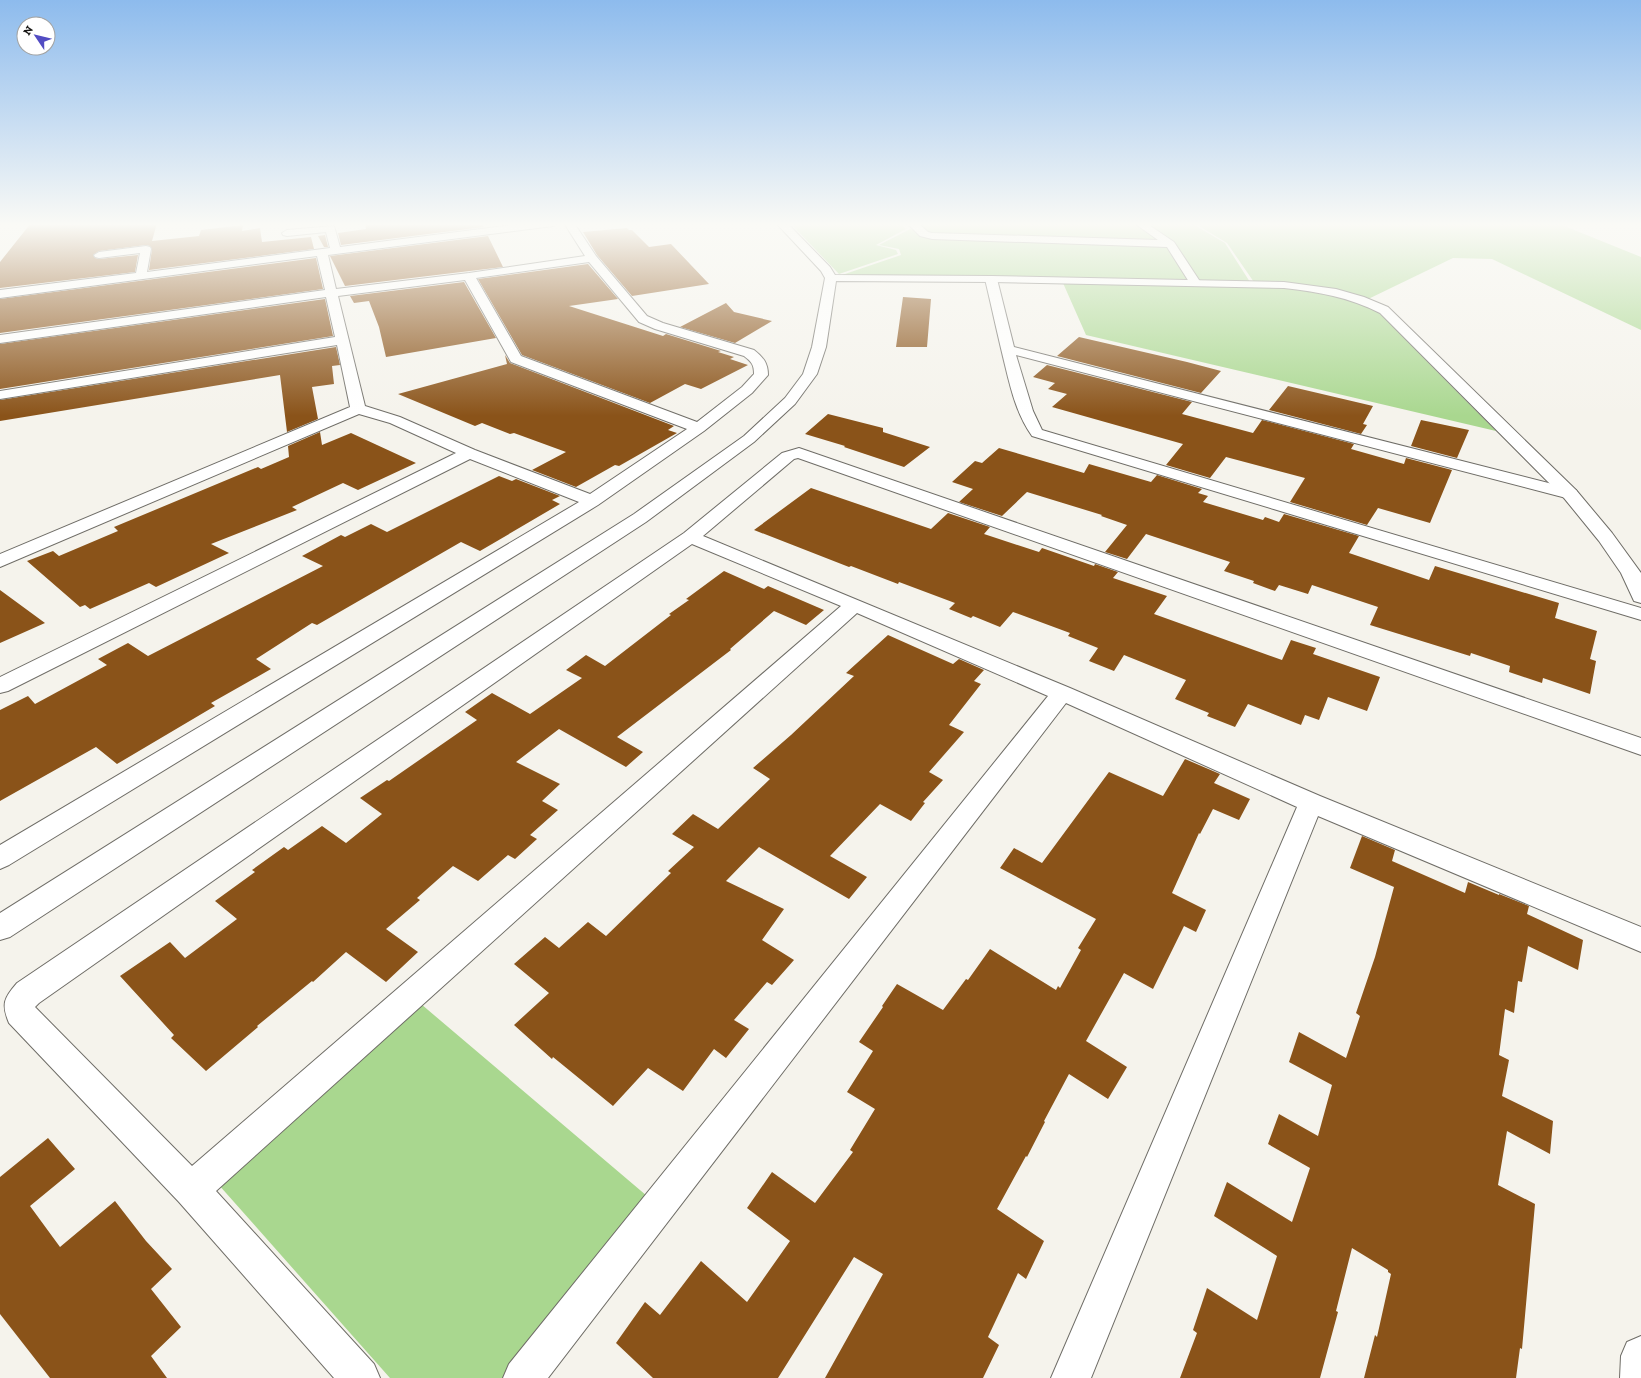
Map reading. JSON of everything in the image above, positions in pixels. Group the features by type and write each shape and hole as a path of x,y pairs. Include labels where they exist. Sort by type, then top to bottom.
{"street":[{"path":"0,294 52,287"},
{"path":"331,287 358,409"},
{"path":"0,340 377,287"},
{"path":"475,287 516,359 699,428"},
{"path":"0,858 592,501 699,428 747,390 760,375 761,367 758,360 749,353 659,326 643,319 616,287"},
{"path":"0,928 640,518 748,439 790,401 810,374 819,347 829,287"},
{"path":"994,287 1007,350 1023,403 1033,428 1037,433 1641,614"},
{"path":"1307,287 1357,297 1384,310 1570,494 1606,537 1631,573 1641,597"},
{"path":"0,395 342,340"},
{"path":"1007,350 1570,494"},
{"path":"1,559 358,409 395,420 469,453 592,501"},
{"path":"0,686 469,453"},
{"path":"360,1378 191,1190 20,1013 19,1004 28,993 690,537 788,456 799,453 1641,747"},
{"path":"690,537 1062,693 1311,803 1641,940"},
{"path":"191,1190 855,605"},
{"path":"523,1378 1062,693"},
{"path":"1071,1378 1311,803"},
{"path":"1640,1378 1641,1356"}],"green space":[{"path":"1065,287 1392,287 1362,302 1376,310 1496,431 1086,335"},
{"path":"1551,287 1641,287 1641,330"},
{"path":"421,1004 647,1196 508,1378 390,1378 218,1184"}],"building":[{"path":"90,287 323,287 323,289 0,333 0,299"},
{"path":"421,287 467,287 496,338 386,357 379,327 369,301 354,303 350,296"},
{"path":"483,287 608,287 618,299 569,306 663,336 666,334 721,351 718,352 734,357 730,359 748,365 701,389 685,384 650,403 522,355"},
{"path":"625,287 688,287 632,296"},
{"path":"903,297 931,299 927,347 896,347"},
{"path":"325,299 333,336 0,389 0,344"},
{"path":"726,303 734,312 772,321 735,343 680,327"},
{"path":"1079,337 1221,371 1201,393 1057,356"},
{"path":"336,347 340,365 332,366 334,384 312,387 318,419 287,432 280,375 0,421 0,400"},
{"path":"505,355 510,363 674,426 668,430 677,433 619,466 615,465 576,487 532,470 566,452 514,433 510,434 482,423 475,426 398,394 507,364"},
{"path":"1047,365 1192,402 1182,414 1253,433 1262,420 1354,444 1351,449 1404,464 1406,458 1452,470 1430,523 1378,508 1367,525 1290,502 1305,478 1226,457 1210,478 1166,465 1183,444 1052,407 1067,394 1048,389 1055,383 1033,377"},
{"path":"1288,386 1373,406 1363,424 1367,425 1361,434 1269,410"},
{"path":"828,414 883,428 883,432 930,447 904,467 844,447 845,446 805,434"},
{"path":"1421,420 1469,430 1457,458 1411,446"},
{"path":"320,432 322,445 351,433 416,463 358,490 343,483 292,507 297,510 211,544 229,553 156,587 149,583 90,609 85,605 80,607 27,561 53,551 59,556 118,531 114,527 258,467 261,469 289,457 288,446"},
{"path":"999,448 1084,473 1089,464 1151,482 1157,475 1202,489 1198,493 1208,496 1203,502 1263,520 1265,517 1279,522 1284,514 1359,536 1349,553 1429,580 1435,566 1559,603 1555,618 1597,631 1590,659 1596,661 1590,694 1543,678 1542,683 1509,672 1510,666 1471,653 1470,656 1370,625 1378,607 1312,585 1308,594 1279,585 1275,591 1253,583 1254,581 1224,571 1230,562 1146,534 1127,559 1105,552 1127,525 1101,516 1102,515 1027,492 1002,516 959,502 973,489 952,482 975,461 982,463"},
{"path":"499,476 512,481 516,479 560,496 552,500 560,504 480,551 461,542 317,625 312,623 256,659 271,669 211,703 215,706 117,764 96,747 0,801 0,710 28,696 35,704 107,665 98,659 128,643 148,656 323,566 302,556 341,535 345,537 371,524 387,532"},
{"path":"811,488 931,529 948,513 990,527 984,534 1039,552 1042,548 1094,566 1095,564 1118,572 1113,578 1167,596 1154,614 1282,660 1291,640 1316,648 1313,654 1380,677 1367,711 1328,697 1319,720 1305,715 1301,725 1248,704 1235,727 1207,716 1209,713 1175,699 1186,680 1124,655 1114,671 1089,661 1098,648 1068,636 1070,633 1013,612 1000,627 973,616 971,618 949,609 955,603 899,582 898,584 851,566 849,567 754,530"},
{"path":"724,571 764,589 768,586 824,610 806,625 774,611 730,649 731,650 617,737 643,752 626,767 559,729 516,762 560,784 542,801 558,810 530,835 537,839 515,859 508,855 478,881 453,866 417,898 420,900 386,929 418,952 386,982 346,952 313,982 312,981 257,1026 258,1027 206,1071 171,1038 174,1035 120,976 170,942 185,958 237,919 215,901 255,872 252,870 284,847 288,850 322,826 346,843 382,814 360,798 387,780 389,781 477,720 465,712 492,693 530,714 582,678 566,670 586,655 605,666 671,615 669,614 689,600 686,599"},
{"path":"0,590 45,623 0,643"},
{"path":"888,635 953,664 959,659 984,670 974,681 981,684 949,725 964,732 929,772 943,780 923,802 925,803 911,821 880,804 830,856 867,877 849,899 759,847 726,881 784,909 762,940 794,960 772,985 767,982 734,1020 749,1029 726,1058 714,1049 683,1091 648,1068 613,1106 553,1057 552,1059 514,1025 549,993 514,964 545,937 559,948 588,922 606,936 671,873 668,871 694,847 672,834 693,814 718,829 770,779 753,768 854,676 846,673"},
{"path":"1185,759 1220,774 1214,783 1250,799 1239,820 1213,809 1200,834 1199,833 1172,893 1206,910 1196,932 1184,926 1153,989 1124,973 1086,1041 1127,1067 1108,1099 1069,1074 1027,1157 1026,1156 997,1209 1044,1241 1026,1279 1018,1273 988,1337 999,1345 983,1378 825,1378 883,1274 854,1257 778,1378 653,1378 616,1343 645,1302 660,1315 701,1261 747,1302 790,1241 747,1208 772,1172 815,1203 853,1152 850,1150 875,1109 847,1092 873,1051 859,1042 897,984 943,1010 966,979 968,980 990,949 1056,990 1058,986 1060,988 1081,950 1078,948 1096,919 1000,868 1014,848 1042,863 1109,772 1163,796"},
{"path":"1362,836 1395,850 1392,861 1465,893 1468,882 1529,906 1527,914 1583,940 1578,970 1528,946 1522,982 1518,981 1514,1013 1505,1009 1499,1055 1509,1060 1502,1096 1553,1121 1550,1154 1507,1131 1498,1185 1535,1204 1522,1349 1520,1348 1516,1378 1364,1378 1375,1335 1377,1337 1391,1274 1388,1270 1352,1248 1336,1311 1338,1312 1320,1378 1180,1378 1197,1333 1193,1330 1207,1288 1257,1320 1277,1256 1214,1216 1227,1182 1292,1222 1310,1168 1268,1144 1279,1114 1318,1136 1332,1085 1289,1062 1299,1032 1346,1058 1360,1016 1356,1013 1375,957 1394,887 1350,868"},
{"path":"48,1138 75,1169 30,1206 60,1247 115,1201 146,1241 172,1269 151,1289 181,1327 151,1356 167,1378 50,1378 0,1314 0,1177"}]}
